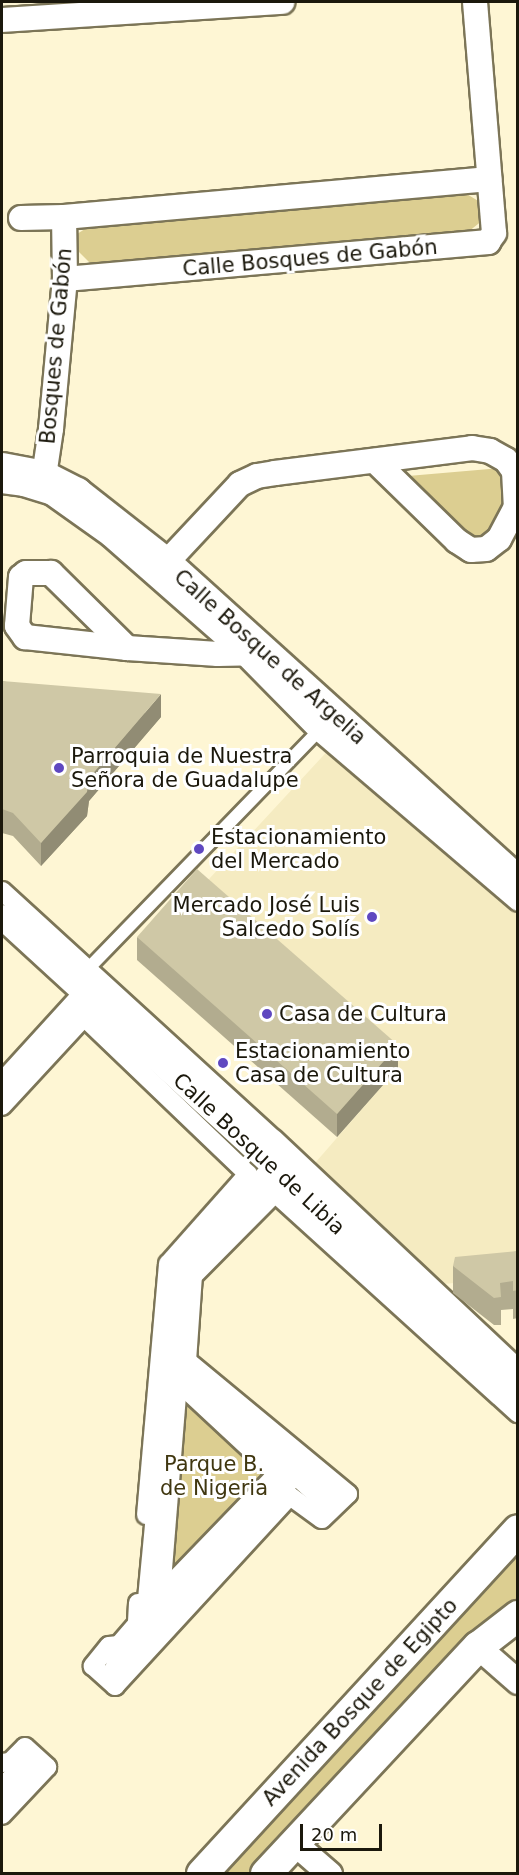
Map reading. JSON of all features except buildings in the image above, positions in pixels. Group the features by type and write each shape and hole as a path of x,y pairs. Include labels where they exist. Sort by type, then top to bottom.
{"street":[{"path":"2,21 270,2"},
{"name":"Calle Bosques de Gabón","path":"65,279 484,244 492,240 494,233 475,2"},
{"path":"21,218 64,217 489,179"},
{"name":"Bosques de Gabón","path":"44,476 51,429 65,279 64,217"},
{"path":"166,563 240,484 256,476 471,448 490,451 506,460 514,471 516,507 499,539 486,549 471,550 457,541 375,461"},
{"name":"Calle Bosque de Argelia","path":"2,468 44,476 77,493 166,563 253,653 326,723 518,881"},
{"path":"2,484 50,495 109,537 253,653"},
{"path":"127,648 51,573 26,573 21,577 17,626 22,636 127,648 253,653"},
{"path":"326,723 518,902"},
{"path":"2,891 82,982 518,1368"},
{"name":"Calle Bosque de Libia","path":"2,917 82,982 275,1168 518,1390"},
{"path":"2,1086 82,982"},
{"path":"2,1106 84,1017 248,1174 168,1264 136,1624 119,1645 109,1646 93,1666 115,1686 290,1496 322,1519 348,1494 187,1360 193,1276 275,1193 518,1413"},
{"path":"147,1631 183,1266 275,1168"},
{"path":"172,1360 286,1473"},
{"path":"286,1473 269,1483 161,1594 178,1382 286,1473 327,1500"},
{"path":"118,1666 286,1473"},
{"path":"185,1874 518,1514"},
{"name":"Avenida Bosque de Egipto","path":"202,1874 518,1530"},
{"path":"266,1874 293,1842 478,1647 518,1616"},
{"path":"478,1647 518,1682"},
{"path":"2,1763 10,1762 25,1747 47,1767 2,1815"},
{"path":"2,1791 27,1765"},
{"path":"293,1842 330,1874"}],"lane":[{"path":"82,982 326,723"}],"shaded area":[{"path":"334,744 517,902 517,1278 430,1285 308,1171 398,1068 197,892"}],"green space":[{"path":"465,193 480,202 483,220 468,232 90,263 78,251 77,234 93,224"},
{"path":"501,468 508,519 481,547 408,476"},
{"name":"Parque B. de Nigeria","path":"178,1382 277,1474 161,1594"},
{"path":"517,1547 517,1605 254,1873 217,1874"}],"place":[{"name":"Parroquia de Nuestra Señora de Guadalupe","path":"59,768"},
{"name":"Estacionamiento del Mercado","path":"199,849"},
{"name":"Mercado José Luis Salcedo Solís","path":"372,917"},
{"name":"Casa de Cultura","path":"267,1014"},
{"name":"Estacionamiento Casa de Cultura","path":"223,1063"}]}
